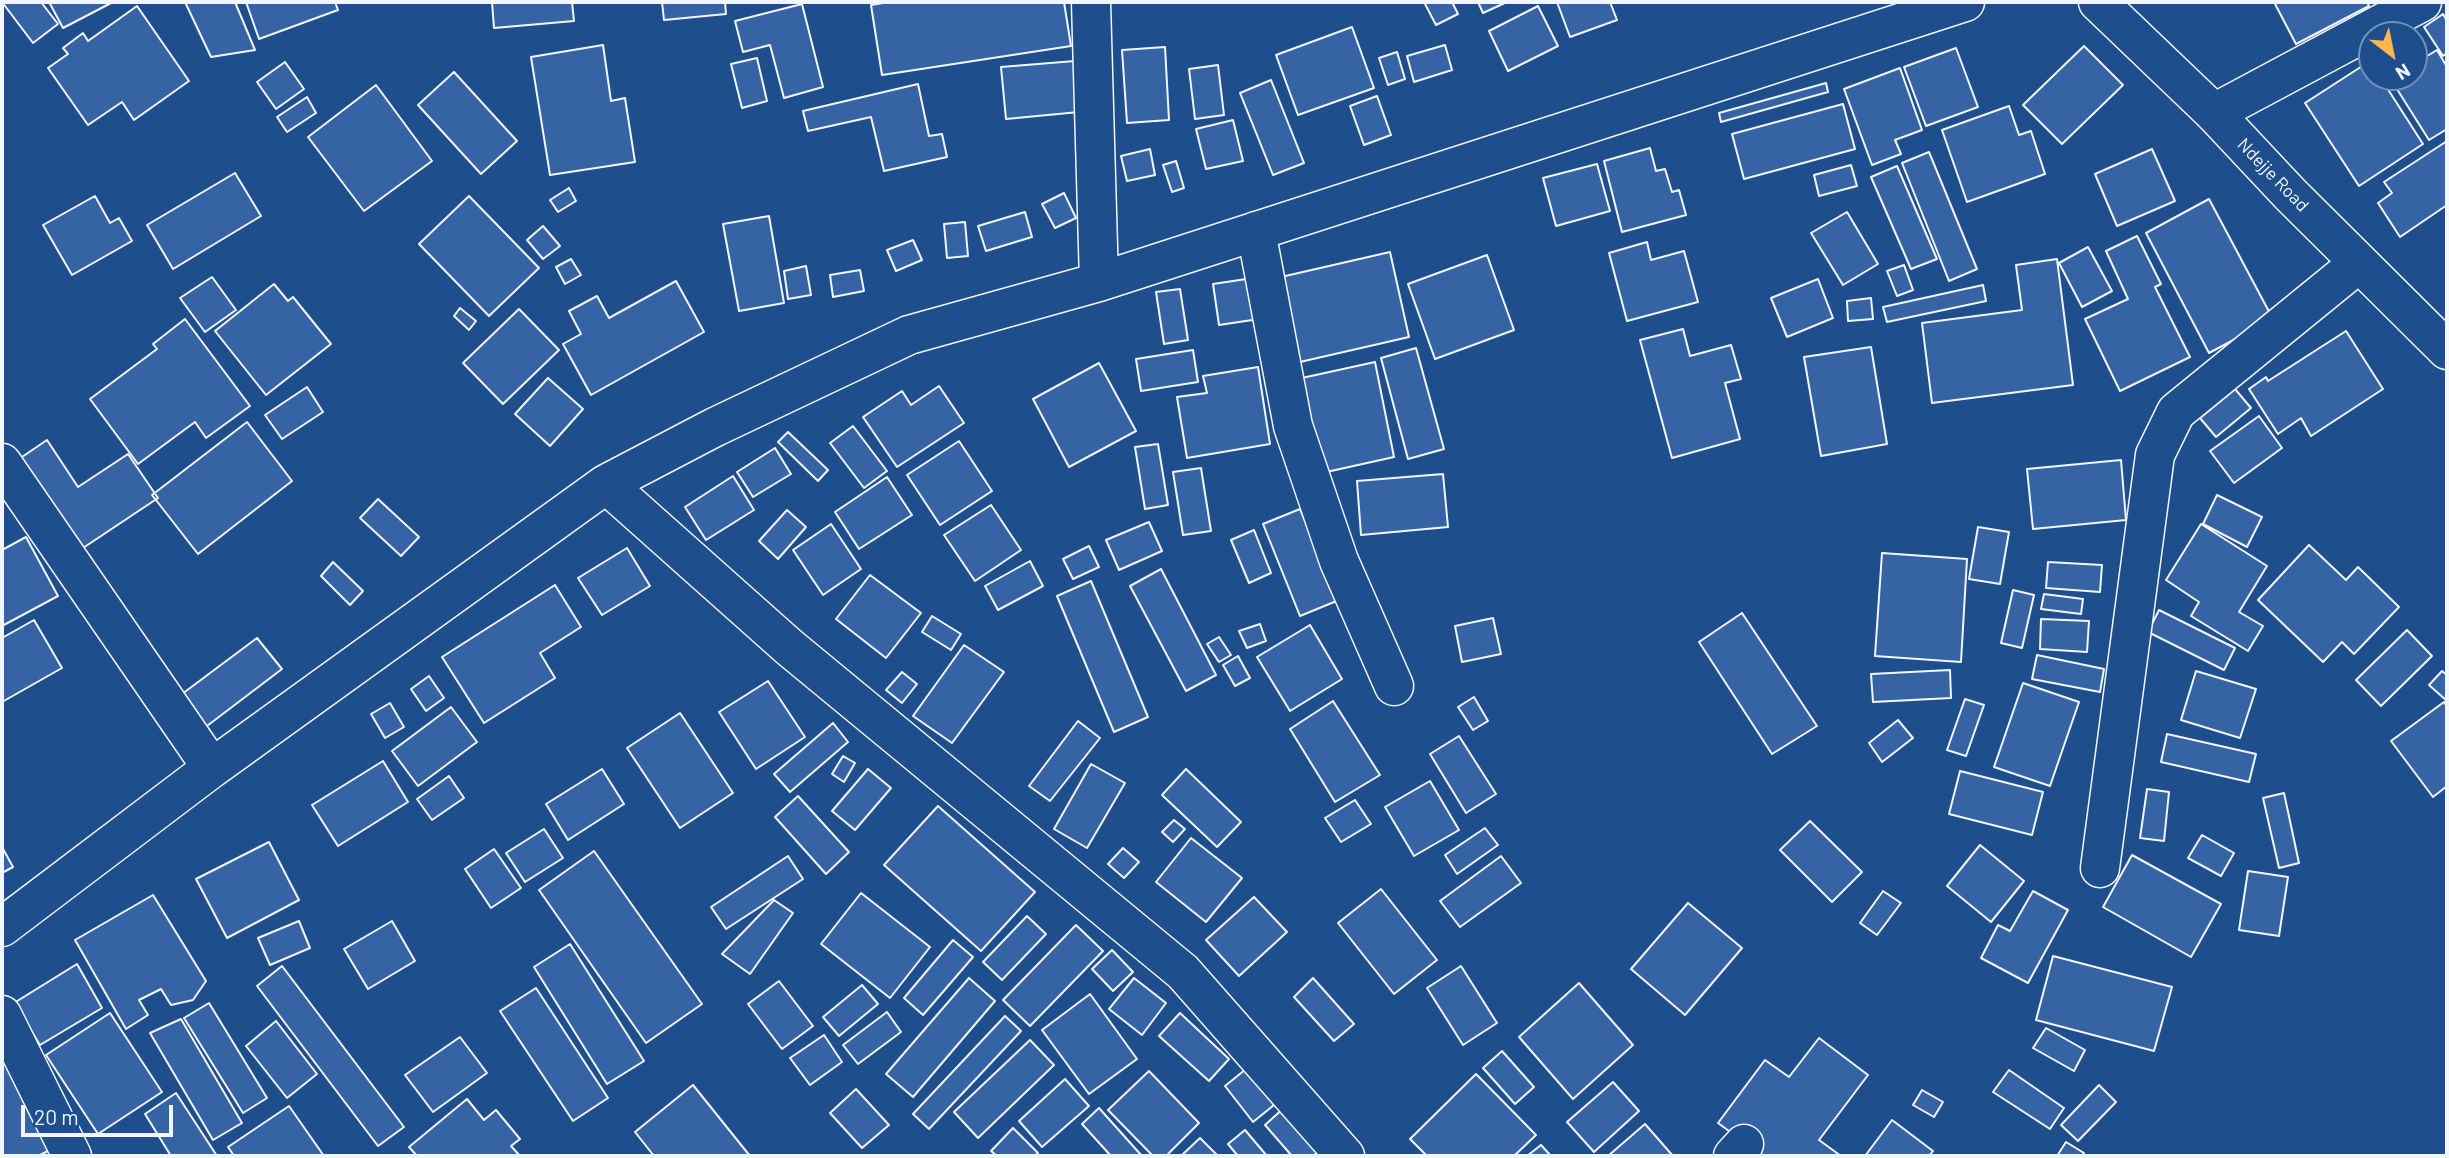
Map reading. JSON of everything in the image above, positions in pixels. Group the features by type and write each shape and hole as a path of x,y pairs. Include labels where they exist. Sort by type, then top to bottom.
{"street":[{"path":"1091,2 1099,282"},
{"path":"2,927 212,768 606,484 715,427 909,335 1099,282 1965,2"},
{"name":"Ndejje Road","path":"2098,2 2214,113 2447,350"},
{"path":"2214,113 2422,2"},
{"path":"1256,231 1293,426 1339,561 1394,686"},
{"path":"2100,868 2155,455 2176,412 2359,263"},
{"path":"2,463 212,768"},
{"path":"606,484 789,647 1183,972 1345,1156"},
{"path":"2,1016 72,1156"}],"building":[{"path":"2,2 41,2 58,24 33,43"},
{"path":"49,2 113,2 63,28"},
{"path":"185,2 235,2 255,50 211,57"},
{"path":"246,2 335,2 338,10 259,39"},
{"path":"492,2 572,2 574,21 494,28"},
{"path":"662,2 725,2 726,14 664,20"},
{"path":"889,2 1064,2 1071,46 882,75 871,5"},
{"path":"1424,2 1452,2 1458,14 1436,25"},
{"path":"1478,2 1507,2 1483,13"},
{"path":"1557,2 1610,2 1617,20 1570,37"},
{"path":"2274,2 2367,2 2369,6 2296,44"},
{"path":"802,4 823,87 784,98 770,45 743,52 735,21"},
{"path":"137,6 189,81 134,120 122,102 88,125 48,68 68,54 63,48 83,33 88,41"},
{"path":"1538,6 1558,46 1508,71 1489,31"},
{"path":"2443,14 2447,21 2447,53 2443,56 2428,33 2428,24"},
{"path":"1352,27 1374,88 1298,115 1276,55"},
{"path":"603,45 611,101 625,98 635,162 550,175 531,57"},
{"path":"1445,45 1452,70 1414,82 1407,56"},
{"path":"2084,46 2123,85 2062,144 2023,105"},
{"path":"1165,47 1169,120 1127,123 1122,50"},
{"path":"1956,48 1978,107 1926,126 1904,67"},
{"path":"2437,50 2447,67 2447,129 2429,140 2398,91 2428,91 2428,55"},
{"path":"1397,52 1405,79 1388,85 1379,58"},
{"path":"757,58 767,101 742,108 731,64"},
{"path":"1075,61 1079,112 1006,119 1001,67"},
{"path":"285,62 304,89 276,109 257,82"},
{"path":"1218,65 1224,115 1195,119 1189,69"},
{"path":"1900,68 1922,130 1895,140 1901,154 1872,165 1844,89"},
{"path":"2358,69 2358,91 2389,91 2423,144 2359,186 2305,103"},
{"path":"454,72 517,141 481,174 418,105"},
{"path":"1271,80 1304,163 1273,175 1240,93"},
{"path":"1826,83 1828,92 1721,122 1719,113"},
{"path":"918,84 929,136 942,134 947,157 884,171 871,117 808,131 803,111"},
{"path":"376,85 432,161 364,211 308,137"},
{"path":"1377,96 1391,135 1364,145 1350,106"},
{"path":"307,97 316,113 287,132 277,117"},
{"path":"1843,104 1855,149 1744,179 1732,134"},
{"path":"2009,106 2019,135 2031,131 2045,174 1967,202 1942,130"},
{"path":"1233,120 1243,161 1206,169 1196,129"},
{"path":"2447,141 2447,205 2400,237 2378,203 2392,193 2384,182"},
{"path":"1650,148 1656,171 1665,169 1672,192 1679,190 1686,215 1622,232 1604,161"},
{"path":"1150,149 1155,175 1127,181 1121,156"},
{"path":"2152,149 2175,201 2117,226 2095,174"},
{"path":"1929,152 1977,269 1949,281 1902,163"},
{"path":"1176,161 1184,188 1172,192 1163,165"},
{"path":"1597,164 1610,211 1556,226 1543,178"},
{"path":"1851,165 1857,186 1819,196 1814,175"},
{"path":"1897,166 1937,259 1911,269 1871,177"},
{"path":"235,173 261,216 173,269 147,225"},
{"path":"569,188 576,201 558,212 550,200"},
{"path":"1064,193 1076,218 1055,228 1042,204"},
{"path":"95,196 110,223 119,218 132,241 72,275 43,225"},
{"path":"469,196 539,268 489,316 419,244"},
{"path":"2209,199 2273,319 2209,353 2146,233"},
{"path":"1025,212 1032,237 986,251 978,226"},
{"path":"1847,212 1878,264 1843,285 1811,233"},
{"path":"769,216 784,303 739,311 723,224"},
{"path":"965,222 968,256 947,258 944,224"},
{"path":"543,226 560,246 543,259 527,240"},
{"path":"2137,236 2161,284 2155,287 2190,357 2120,391 2085,319 2128,299 2106,251"},
{"path":"913,240 922,260 896,271 887,250"},
{"path":"1647,242 1651,260 1684,251 1698,302 1627,321 1609,253"},
{"path":"2088,247 2112,291 2082,307 2059,263"},
{"path":"1390,252 1409,337 1300,362 1281,277"},
{"path":"1487,255 1514,330 1435,359 1408,284"},
{"path":"571,259 581,275 565,284 556,267"},
{"path":"2057,259 2073,385 1932,403 1922,323 2022,310 2016,265"},
{"path":"1904,265 1913,290 1897,296 1887,271"},
{"path":"806,266 811,295 788,299 784,271"},
{"path":"860,270 864,291 833,297 830,275"},
{"path":"212,277 236,310 205,332 180,298"},
{"path":"1253,278 1259,319 1219,325 1213,284"},
{"path":"1818,279 1833,318 1787,337 1771,298"},
{"path":"676,281 704,332 591,395 563,344 581,334 569,311 597,296 609,318"},
{"path":"274,284 288,301 293,297 331,344 266,395 215,331"},
{"path":"1983,285 1986,301 1887,322 1883,307"},
{"path":"1180,289 1188,340 1164,344 1156,292"},
{"path":"1871,298 1873,319 1848,321 1847,301"},
{"path":"460,308 476,321 469,330 454,316"},
{"path":"519,309 559,350 503,404 463,363"},
{"path":"185,319 250,406 206,438 195,422 138,464 90,399 157,349 153,344"},
{"path":"1683,329 1690,356 1731,345 1741,379 1725,383 1740,439 1672,458 1640,340"},
{"path":"2346,331 2383,389 2311,436 2301,418 2278,434 2249,389 2266,377 2268,381"},
{"path":"1871,347 1887,444 1821,456 1804,357"},
{"path":"1416,348 1444,449 1408,459 1381,358"},
{"path":"1193,350 1198,382 1141,391 1136,359"},
{"path":"1375,362 1394,457 1322,473 1302,378"},
{"path":"1099,363 1136,431 1069,467 1033,399"},
{"path":"1258,367 1270,444 1187,458 1177,397 1207,393 1203,376"},
{"path":"548,378 583,409 550,446 515,414"},
{"path":"939,386 964,423 897,467 863,417 902,391 911,405"},
{"path":"307,387 323,412 282,439 265,415"},
{"path":"2235,389 2251,408 2216,437 2200,418"},
{"path":"2259,416 2282,448 2234,483 2210,451"},
{"path":"247,422 292,481 198,554 152,495"},
{"path":"853,426 887,471 864,488 830,443"},
{"path":"788,432 828,470 818,481 778,442"},
{"path":"47,440 78,487 128,454 158,498 80,550 19,459"},
{"path":"959,441 992,491 940,525 907,475"},
{"path":"1158,444 1168,505 1145,509 1135,447"},
{"path":"775,448 791,474 753,497 737,472"},
{"path":"2121,460 2126,520 2033,529 2027,469"},
{"path":"1201,468 1211,531 1183,535 1173,472"},
{"path":"1443,474 1448,527 1361,535 1357,481"},
{"path":"733,476 754,510 706,540 685,507"},
{"path":"887,477 912,515 859,549 835,512"},
{"path":"2217,495 2262,517 2247,547 2203,524"},
{"path":"378,499 419,537 401,556 360,518"},
{"path":"991,505 1021,550 975,581 944,535"},
{"path":"1300,509 1339,600 1300,616 1263,524"},
{"path":"787,510 806,527 778,559 759,541"},
{"path":"1149,522 1162,551 1119,570 1106,540"},
{"path":"831,524 861,569 823,595 793,550"},
{"path":"2201,524 2267,566 2239,612 2263,626 2248,651 2191,616 2199,602 2166,580"},
{"path":"1978,527 2009,532 2000,584 1969,579"},
{"path":"1254,530 1271,573 1249,583 1231,540"},
{"path":"26,537 58,596 2,626 2,550"},
{"path":"2309,545 2346,580 2358,567 2399,607 2354,654 2342,642 2323,662 2258,600"},
{"path":"1089,546 1099,567 1073,579 1063,559"},
{"path":"627,548 650,586 602,615 578,578"},
{"path":"1882,553 1967,559 1961,662 1875,656"},
{"path":"1030,561 1043,586 998,610 985,586"},
{"path":"333,562 363,591 350,605 321,576"},
{"path":"2048,562 2102,565 2100,592 2046,588"},
{"path":"1161,569 1216,675 1186,691 1130,586"},
{"path":"870,575 921,613 886,658 836,619"},
{"path":"1091,581 1148,717 1114,732 1057,596"},
{"path":"555,585 581,627 540,653 555,678 484,723 442,657"},
{"path":"2013,590 2034,595 2022,648 2001,643"},
{"path":"2044,594 2083,599 2081,614 2041,609"},
{"path":"2159,610 2235,648 2224,670 2148,632"},
{"path":"1742,613 1817,726 1772,754 1699,642"},
{"path":"932,616 961,634 951,650 922,632"},
{"path":"1493,618 1501,654 1462,662 1455,626"},
{"path":"2041,619 2089,621 2087,652 2040,649"},
{"path":"34,620 62,668 2,702 2,638"},
{"path":"1260,624 1266,641 1247,648 1239,631"},
{"path":"1310,625 1342,679 1290,711 1257,657"},
{"path":"2407,630 2432,656 2381,706 2356,680"},
{"path":"1219,637 1231,655 1219,662 1207,644"},
{"path":"257,638 282,669 203,729 178,697"},
{"path":"964,645 1004,672 952,743 913,716"},
{"path":"2037,655 2104,669 2100,692 2032,679"},
{"path":"1238,656 1250,678 1235,686 1223,665"},
{"path":"1950,670 1951,698 1873,702 1871,674"},
{"path":"2196,671 2256,689 2240,738 2181,720"},
{"path":"2442,671 2447,675 2447,701 2429,685"},
{"path":"902,672 917,684 902,703 886,690"},
{"path":"429,676 444,698 426,711 411,689"},
{"path":"768,681 805,737 756,769 719,712"},
{"path":"2023,683 2079,702 2050,786 1994,767"},
{"path":"1474,697 1488,721 1473,730 1458,707"},
{"path":"1965,699 1984,705 1966,756 1947,750"},
{"path":"1333,701 1380,775 1335,802 1290,729"},
{"path":"2444,702 2447,707 2447,786 2433,797 2391,741"},
{"path":"390,703 404,727 385,738 371,714"},
{"path":"451,707 477,742 418,786 392,751"},
{"path":"680,713 733,793 680,828 627,748"},
{"path":"1898,720 1913,738 1882,762 1869,743"},
{"path":"1078,721 1100,738 1050,801 1029,786"},
{"path":"833,723 848,742 790,792 774,774"},
{"path":"2167,734 2256,754 2249,782 2161,762"},
{"path":"1459,736 1496,794 1466,813 1430,754"},
{"path":"843,756 855,763 844,782 832,774"},
{"path":"383,761 408,802 338,846 312,805"},
{"path":"1091,764 1125,783 1087,848 1054,829"},
{"path":"602,769 624,804 568,840 546,804"},
{"path":"868,769 891,788 855,830 832,811"},
{"path":"1186,769 1241,822 1217,847 1162,795"},
{"path":"1960,771 2043,792 2032,835 1949,814"},
{"path":"449,776 464,798 432,820 417,799"},
{"path":"1430,781 1459,830 1414,856 1385,807"},
{"path":"2147,789 2169,792 2164,841 2140,838"},
{"path":"2284,793 2299,863 2279,868 2263,798"},
{"path":"798,796 849,852 826,874 775,817"},
{"path":"1355,800 1371,824 1341,842 1325,818"},
{"path":"938,806 1035,892 981,951 884,865"},
{"path":"1174,820 1185,829 1173,842 1162,832"},
{"path":"1810,821 1862,872 1832,902 1780,850"},
{"path":"1485,828 1498,845 1457,874 1445,855"},
{"path":"544,829 563,858 525,882 506,853"},
{"path":"2202,835 2234,853 2221,876 2188,858"},
{"path":"1191,838 1242,878 1206,922 1156,882"},
{"path":"269,842 299,900 227,938 196,879"},
{"path":"1980,845 2024,881 1991,922 1947,886"},
{"path":"2,847 13,867 2,873"},
{"path":"1123,848 1139,862 1124,878 1108,864"},
{"path":"494,849 521,888 491,908 465,869"},
{"path":"594,851 702,1004 646,1043 539,890"},
{"path":"2132,855 2221,904 2191,957 2103,907"},
{"path":"788,856 803,879 726,929 711,907"},
{"path":"1501,856 1521,883 1460,927 1440,901"},
{"path":"2248,871 2288,877 2279,936 2239,930"},
{"path":"1381,889 1437,960 1394,994 1338,923"},
{"path":"1883,891 1901,903 1877,935 1860,923"},
{"path":"2033,891 2068,910 2028,983 1981,958 1998,925 2010,931"},
{"path":"861,893 930,947 890,998 821,944"},
{"path":"153,895 206,981 193,1000 171,1005 161,989 139,1000 148,1015 126,1029 75,940"},
{"path":"1254,897 1287,932 1239,976 1206,940"},
{"path":"774,900 793,913 750,974 722,954"},
{"path":"1688,903 1742,948 1685,1015 1631,969"},
{"path":"1027,916 1046,934 1002,980 983,962"},
{"path":"299,921 310,948 270,965 258,938"},
{"path":"392,921 415,961 368,989 344,949"},
{"path":"1076,925 1103,951 1030,1026 1003,1000"},
{"path":"953,940 973,957 923,1015 904,998"},
{"path":"570,944 644,1061 607,1084 534,967"},
{"path":"1112,950 1133,972 1113,991 1092,969"},
{"path":"2053,956 2172,987 2154,1051 2036,1020"},
{"path":"77,964 102,1008 40,1045 14,1003"},
{"path":"282,966 404,1127 378,1146 257,986"},
{"path":"1461,966 1497,1023 1463,1045 1427,988"},
{"path":"969,978 995,1001 913,1097 886,1074"},
{"path":"1134,978 1166,1003 1142,1035 1109,1009"},
{"path":"1313,978 1354,1024 1334,1041 1294,997"},
{"path":"779,981 813,1026 782,1049 748,1004"},
{"path":"1579,983 1633,1045 1573,1099 1519,1037"},
{"path":"862,985 878,1004 839,1036 823,1017"},
{"path":"536,988 608,1098 573,1121 500,1011"},
{"path":"1090,994 1137,1059 1089,1094 1042,1030"},
{"path":"209,1003 267,1098 243,1113 184,1018"},
{"path":"887,1012 901,1032 858,1064 843,1045"},
{"path":"110,1013 162,1092 98,1134 46,1055"},
{"path":"1180,1013 1229,1059 1209,1081 1159,1036"},
{"path":"1005,1016 1021,1031 929,1129 913,1114"},
{"path":"181,1019 242,1123 213,1140 150,1033"},
{"path":"276,1021 317,1074 287,1098 246,1046"},
{"path":"2046,1028 2085,1050 2074,1071 2033,1048"},
{"path":"2,1032 58,1146 38,1156 2,1156"},
{"path":"824,1035 842,1062 810,1085 790,1058"},
{"path":"460,1037 487,1073 433,1112 405,1075"},
{"path":"1819,1038 1868,1075 1819,1140 1841,1156 1763,1156 1718,1123 1765,1060 1789,1077"},
{"path":"1030,1040 1054,1065 978,1138 954,1112"},
{"path":"1502,1051 1534,1087 1515,1104 1483,1068"},
{"path":"1246,1069 1274,1105 1253,1122 1225,1086"},
{"path":"2009,1070 2064,1108 2050,1129 1993,1092"},
{"path":"1149,1071 1199,1123 1166,1156 1153,1156 1108,1110"},
{"path":"1476,1074 1536,1135 1514,1156 1427,1156 1410,1139"},
{"path":"1065,1079 1089,1106 1042,1147 1019,1121"},
{"path":"1613,1082 1639,1111 1594,1152 1567,1122"},
{"path":"693,1085 750,1156 654,1156 635,1132"},
{"path":"2099,1085 2116,1102 2078,1141 2061,1125"},
{"path":"856,1089 889,1125 862,1148 830,1113"},
{"path":"1922,1090 1943,1102 1934,1117 1913,1105"},
{"path":"176,1093 217,1156 171,1156 145,1114"},
{"path":"467,1099 484,1120 496,1110 520,1139 511,1146 520,1156 417,1156 409,1147"},
{"path":"289,1106 324,1156 234,1156 228,1147"},
{"path":"1286,1106 1323,1148 1313,1156 1292,1156 1265,1125"},
{"path":"1099,1108 1142,1156 1111,1156 1082,1124"},
{"path":"1892,1120 1933,1151 1929,1156 1865,1156"},
{"path":"1645,1124 1673,1156 1608,1156"},
{"path":"1013,1128 1038,1153 1034,1156 997,1156 991,1151"},
{"path":"1245,1130 1267,1156 1238,1156 1228,1144"},
{"path":"1200,1138 1218,1156 1181,1156"},
{"path":"2066,1142 2084,1153 2082,1156 2057,1156"},
{"path":"1541,1145 1551,1156 1527,1156"}]}
